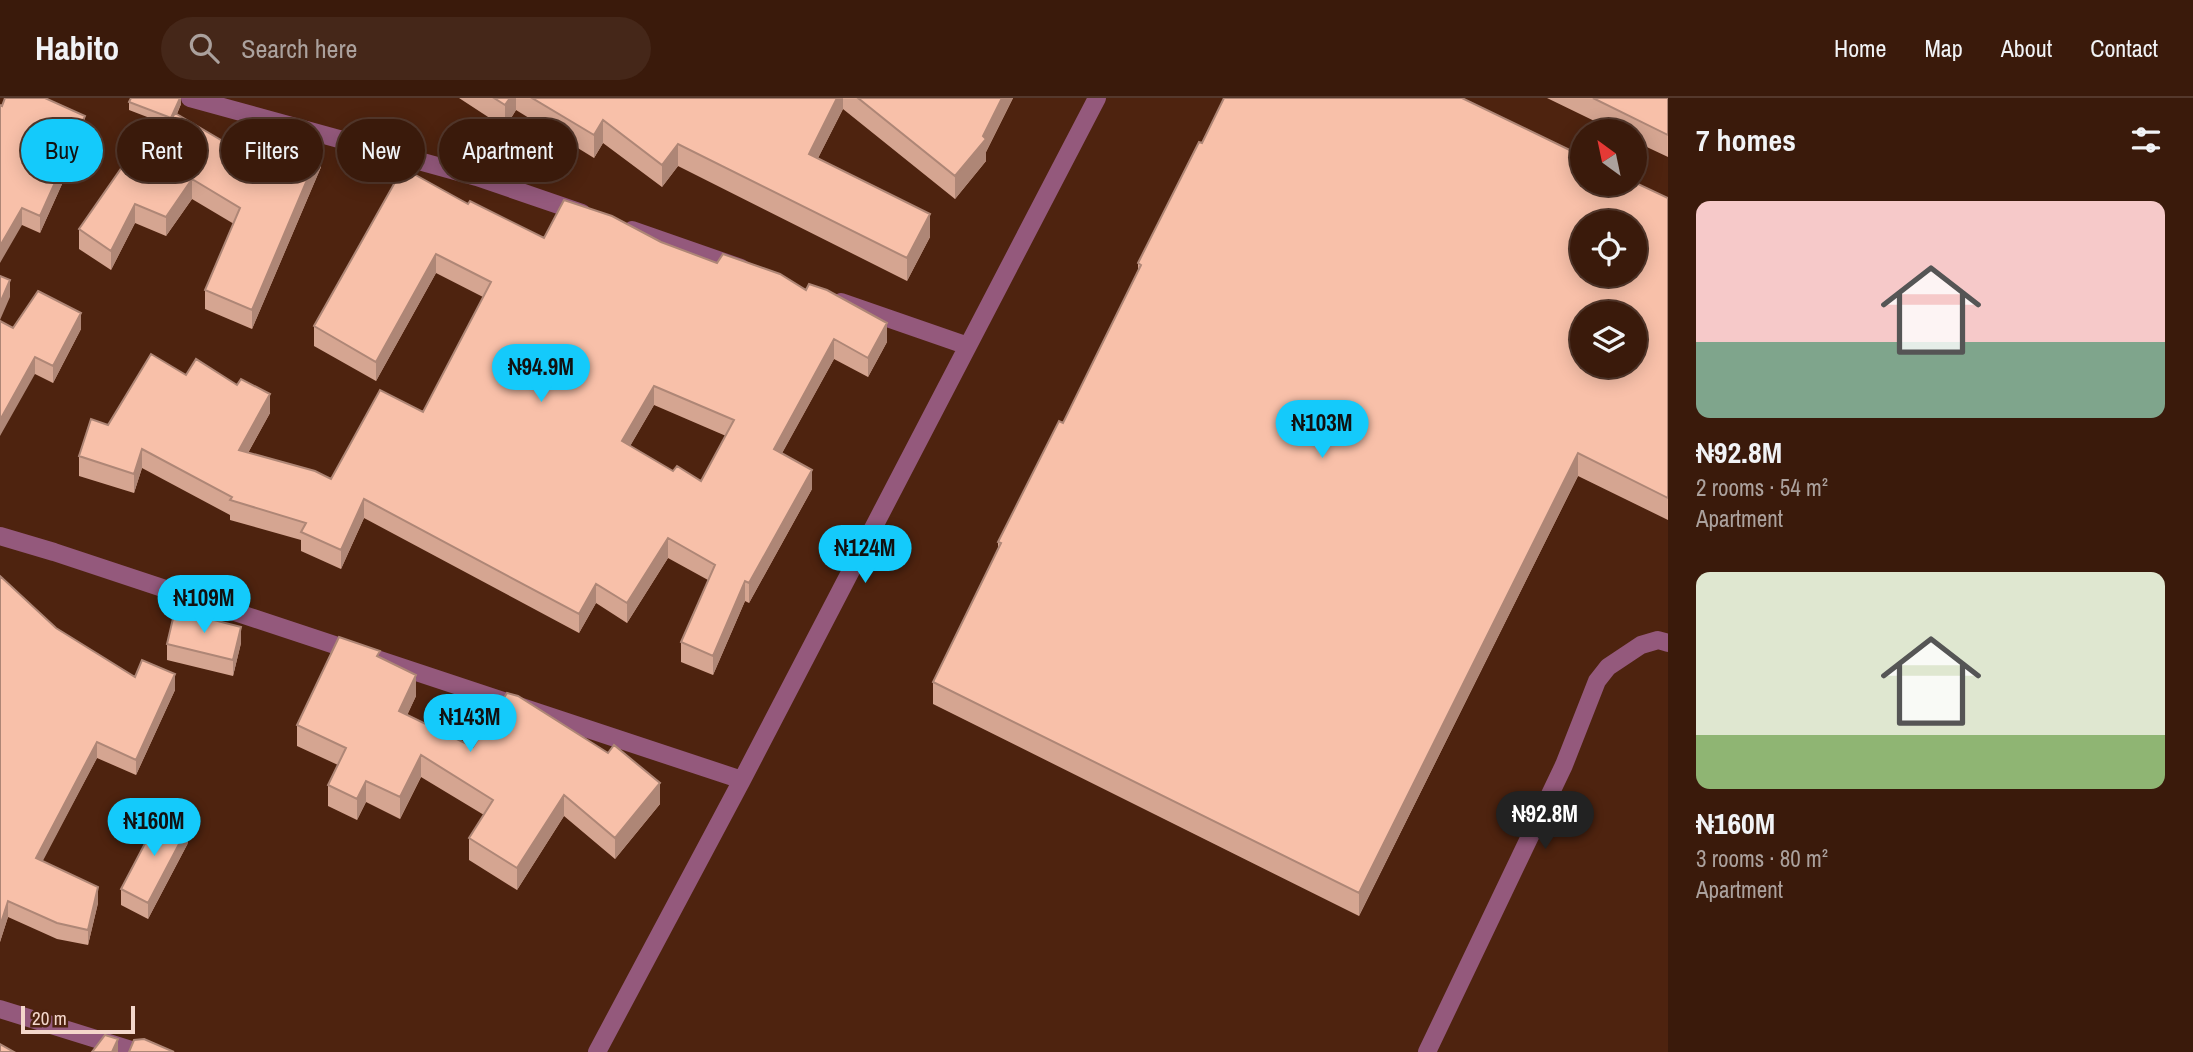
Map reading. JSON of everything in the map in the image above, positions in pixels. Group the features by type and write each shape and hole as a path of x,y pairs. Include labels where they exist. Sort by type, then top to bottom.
{"street":[{"path":"190,98 477,177 593,217"},
{"path":"597,1052 742,780 1097,98"},
{"path":"619,226 761,275"},
{"path":"825,297 968,346"},
{"path":"0,536 742,780"},
{"path":"1427,1052 1564,765 1597,681 1608,667 1642,645 1658,640 1668,643"},
{"path":"0,1009 138,1052"}],"building":[{"path":"5,98 45,98 85,116 84,119 21,119 21,182 55,182 40,216 22,208 0,246 0,105 2,106"},
{"path":"131,98 180,98 171,118 129,102"},
{"path":"494,98 510,98 505,105"},
{"path":"532,98 837,98 809,154 930,214 907,258 678,144 662,165 603,120 594,135 577,125 577,119 567,119"},
{"path":"858,98 1002,98 983,136 986,139 955,176"},
{"path":"1224,98 1462,98 1570,150 1570,196 1647,196 1647,188 1668,198 1668,498 1578,453 1359,893 933,682 1001,543 998,542 1059,421 1063,423 1141,265 1138,263 1199,142 1202,143"},
{"path":"1593,98 1668,98 1668,135 1647,125 1647,119 1636,119"},
{"path":"175,113 185,119 172,119"},
{"path":"207,132 221,140 221,182 306,182 252,310 205,290 240,208 197,182 207,182"},
{"path":"117,174 117,182 190,182 166,217 135,204 111,251 79,229"},
{"path":"425,180 468,204 470,201 544,238 564,200 612,216 661,242 717,263 723,254 780,274 806,290 809,284 827,290 887,323 868,358 834,339 774,449 812,470 749,583 745,581 713,656 681,642 715,565 668,538 627,603 596,584 579,614 364,499 341,550 301,532 306,523 230,500 232,497 142,449 134,474 79,456 91,419 108,425 151,354 186,375 196,359 237,385 241,379 270,394 239,450 315,471 331,479 380,390 423,412 491,282 436,254 376,362 314,326 395,182","holes":["654,386 734,420 701,481 677,466 673,471 622,441"]},
{"path":"0,276 10,280 0,303"},
{"path":"38,291 81,313 53,366 35,357 0,420 0,321 13,328"},
{"path":"0,576 56,628 135,677 142,660 175,674 136,760 97,742 36,858 98,887 88,930 57,923 8,901 0,926"},
{"path":"175,610 241,627 233,660 167,644"},
{"path":"339,637 380,651 377,656 416,675 399,711 473,747 507,693 518,696 608,753 614,745 660,783 615,838 564,795 517,868 469,838 493,800 421,755 400,797 366,781 357,799 328,785 346,748 297,725"},
{"path":"161,813 188,827 148,903 121,889"},
{"path":"105,1035 118,1039 112,1052 92,1052"},
{"path":"144,1039 174,1052 129,1052 134,1040"},
{"path":"0,1044 14,1052 0,1052"}]}
